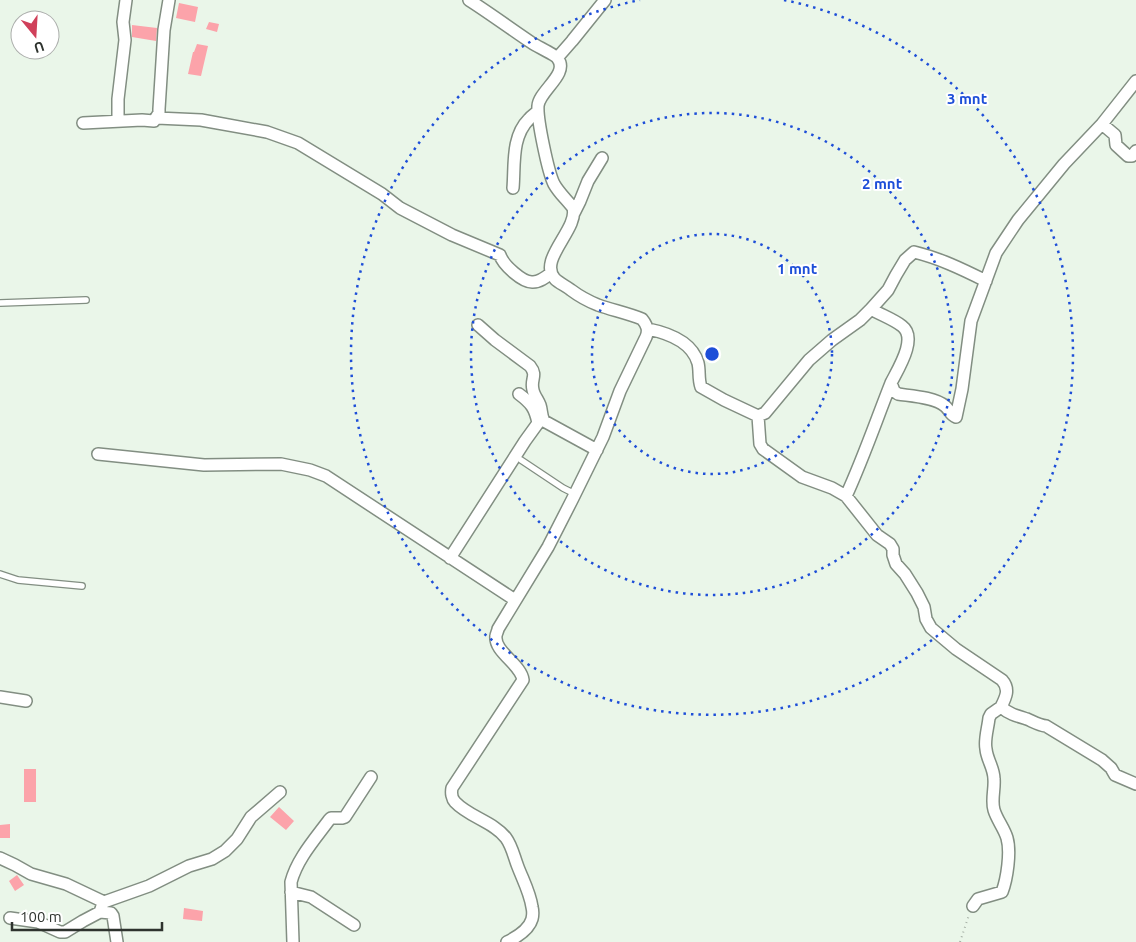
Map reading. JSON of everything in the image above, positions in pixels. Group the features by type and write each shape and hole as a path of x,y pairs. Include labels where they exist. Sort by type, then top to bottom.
{"street":[{"path":"118,121 118,99 125,40 123,22 126,0"},
{"path":"157,118 164,30 169,0"},
{"path":"469,0 558,58 560,63 558,74 540,97 538,111 551,177 574,212"},
{"path":"558,58 605,0"},
{"path":"891,383 894,391 898,394 934,400 947,407 951,415 956,418 971,321 996,253 1018,220 1064,164 1102,124 1136,81"},
{"path":"513,188 514,158 518,138 528,120 538,111"},
{"path":"83,122 154,121 157,118 201,120 267,132 298,143 382,194 400,208 452,235 500,255 502,262 525,281 536,282 551,273"},
{"path":"1102,124 1115,135 1116,145 1128,156 1132,156 1136,151"},
{"path":"507,942 524,931 530,924 532,917 532,906 510,845 505,837 487,822 455,802 451,792 471,758 523,680 519,670 499,647 496,638 498,629 548,547 573,493 597,450 620,391 648,329 642,319 598,305 584,298 558,281 551,273 553,258 572,222 574,212 588,181 602,158"},
{"path":"648,329 660,331 681,341 695,354 699,366 701,387 758,416 765,413 809,360 860,320 871,309 888,290 905,260 914,252 931,256 986,281"},
{"path":"846,496 862,461 891,383 903,359 909,337 902,326 871,309"},
{"path":"478,325 533,370 532,386 544,421 597,450"},
{"path":"450,558 538,423 530,403 519,394"},
{"path":"758,416 760,444 763,450 802,477 832,488 846,496 877,535 890,544 896,564 906,574 917,593 931,628 956,649 1002,680 1006,685 1008,693 1001,707 989,718 985,746 994,775 994,810 1007,840 1009,852 1005,883 1002,892 978,898 972,906"},
{"path":"98,454 204,465 282,464 310,470 326,476 515,600"},
{"path":"0,698 26,700"},
{"path":"1001,707 1016,716 1046,726 1102,760 1111,768 1115,775 1136,784"},
{"path":"293,942 291,882 293,874 303,856 331,818 342,818 348,814 371,777"},
{"path":"10,918 38,922 60,932 66,932 102,907 225,851 237,839 251,817 280,792"},
{"path":"0,858 32,874 66,884 102,907 113,916 117,942"},
{"path":"291,892 311,897 354,926"}],"lane":[{"path":"0,303 86,300"},
{"path":"521,460 573,493"},
{"path":"0,574 18,580 82,586"}],"path":[{"path":"960,942 972,906"}],"building":[{"path":"179,3 198,7 195,22 176,18"},
{"path":"209,22 219,24 217,32 206,29"},
{"path":"132,25 157,28 156,41 132,37"},
{"path":"197,44 208,46 201,76 188,74 193,52"},
{"path":"24,769 36,769 36,802 24,802"},
{"path":"279,807 294,821 286,830 270,817"},
{"path":"10,824 10,838 0,838 0,825"},
{"path":"17,875 24,885 15,891 9,881"},
{"path":"184,908 203,911 202,921 183,919"}]}
